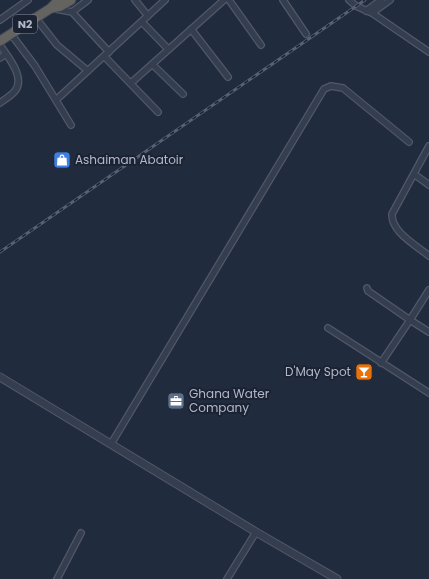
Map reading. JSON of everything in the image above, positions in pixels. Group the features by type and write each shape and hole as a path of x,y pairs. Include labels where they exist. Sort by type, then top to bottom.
{"highway":[{"name":"N2","path":"0,41 56,2 62,6 71,0"}],"street":[{"path":"0,20 28,0"},
{"path":"72,12 88,0"},
{"path":"135,0 148,16"},
{"path":"56,100 165,0"},
{"path":"132,83 217,2 224,0"},
{"path":"229,0 261,46"},
{"path":"283,0 306,34"},
{"path":"349,0 429,52"},
{"path":"369,12 381,0"},
{"path":"369,12 390,0"},
{"path":"56,2 72,12 106,54 158,112"},
{"path":"35,17 57,45 88,71"},
{"path":"142,22 168,49"},
{"path":"191,28 228,76"},
{"path":"11,34 35,66 72,125"},
{"path":"0,45 17,73 17,87 0,103"},
{"path":"0,58 6,54"},
{"path":"152,64 183,94"},
{"path":"111,444 282,156 324,89 331,86 343,88 409,142"},
{"path":"429,146 392,214 392,219 398,230 429,256"},
{"path":"414,174 429,185"},
{"path":"367,288 368,291 429,332"},
{"path":"381,363 429,290"},
{"path":"328,328 429,394"},
{"path":"0,377 256,532 337,579"},
{"path":"227,579 256,532"},
{"path":"57,579 81,533"}],"railway":[{"path":"0,252 365,0"}],"place":[{"name":"Ashaiman Abatoir","path":"62,160"},
{"name":"D'May Spot","path":"364,372"},
{"name":"Ghana Water Company","path":"176,401"}]}
